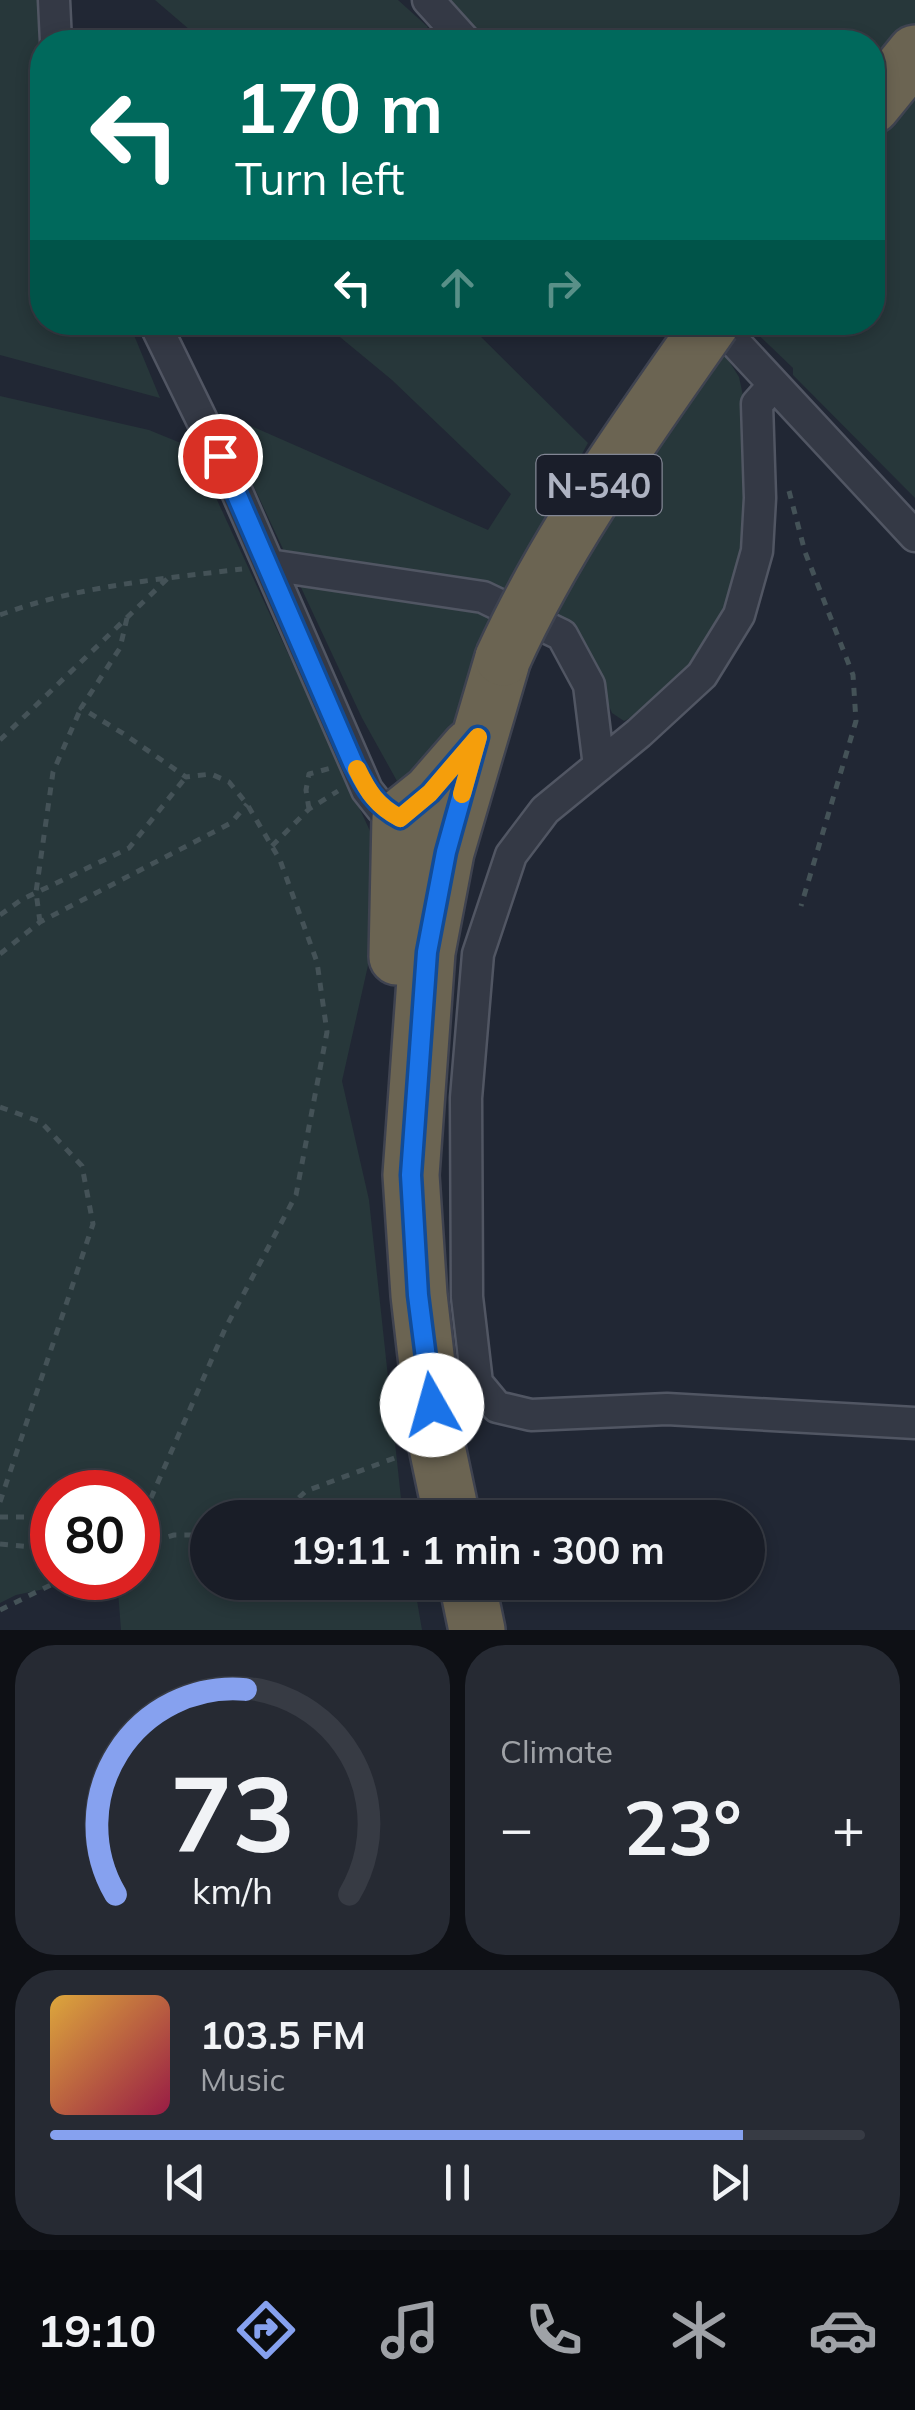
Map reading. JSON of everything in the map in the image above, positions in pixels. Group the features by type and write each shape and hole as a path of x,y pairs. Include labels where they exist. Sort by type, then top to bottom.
{"highway":[{"path":"885,90 915,53"},
{"name":"N-540","path":"448,1500 436,1442 443,1296 411,1175 452,953 446,852 504,658 530,598 591,496 705,335"},
{"path":"411,1175 390,1126 386,1069 399,934 373,790 430,793 478,737"},
{"path":"471,1600 477,1630"}],"street":[{"path":"54,0 55,30"},
{"path":"428,0 455,30"},
{"path":"160,335 373,790"},
{"path":"726,335 915,536"},
{"path":"773,386 756,404 760,498 757,551 739,615 702,675 545,810 511,855 452,953 466,1098 443,1296 477,1382 497,1407 532,1415 668,1410 915,1423"},
{"path":"269,566 483,597 562,635 590,685 598,766"}],"path":[{"path":"788,490 805,552 852,675 856,720 800,906"},
{"path":"0,616 24,606 109,587 269,566"},
{"path":"0,740 169,578"},
{"path":"40,922 36,892 53,772 81,708 120,648 127,618"},
{"path":"81,708 186,777 212,774 229,782 247,804 280,860 317,962 327,1032 296,1195 224,1328 160,1475"},
{"path":"309,808 306,790 310,774 373,790"},
{"path":"0,915 36,892 129,848 186,777"},
{"path":"272,846 309,808 334,791 373,790"},
{"path":"0,954 40,922 231,823 247,804"},
{"path":"0,1108 41,1122 82,1166 93,1224 0,1502"},
{"path":"297,1500 306,1492 436,1442"},
{"path":"0,1517 30,1518"},
{"path":"160,1539 190,1535"},
{"path":"0,1544 30,1547"},
{"path":"0,1610 30,1595"}],"shaded area":[{"path":"0,0 38,0 38,30 30,30 30,335 134,335 160,398 0,355"},
{"path":"155,0 398,0 428,27 425,30 190,30"},
{"path":"441,0 915,0 915,498 759,335 885,335 885,118 914,78 885,55 885,30 470,30"},
{"path":"338,335 479,335 588,443 529,549 444,750 397,781 362,718 219,412 488,530 511,494 392,380"},
{"path":"717,342 739,377 747,414 745,560 715,637 645,710 624,721 612,713 590,660 556,619 593,539"},
{"path":"0,396 149,430 193,448 376,844 376,930 342,1081 369,1200 401,1500 190,1500 190,1600 417,1600 422,1630 121,1630 119,1600 160,1600 160,1470 30,1470 30,1592 0,1603"}],"slow traffic":[{"path":"357,769 382,808 400,818 430,793 478,737 462,794"}],"route":[{"path":"220,456 353,763 382,808 400,818 430,793 478,737 446,852 427,952 411,1175 418,1295 432,1405"}]}
